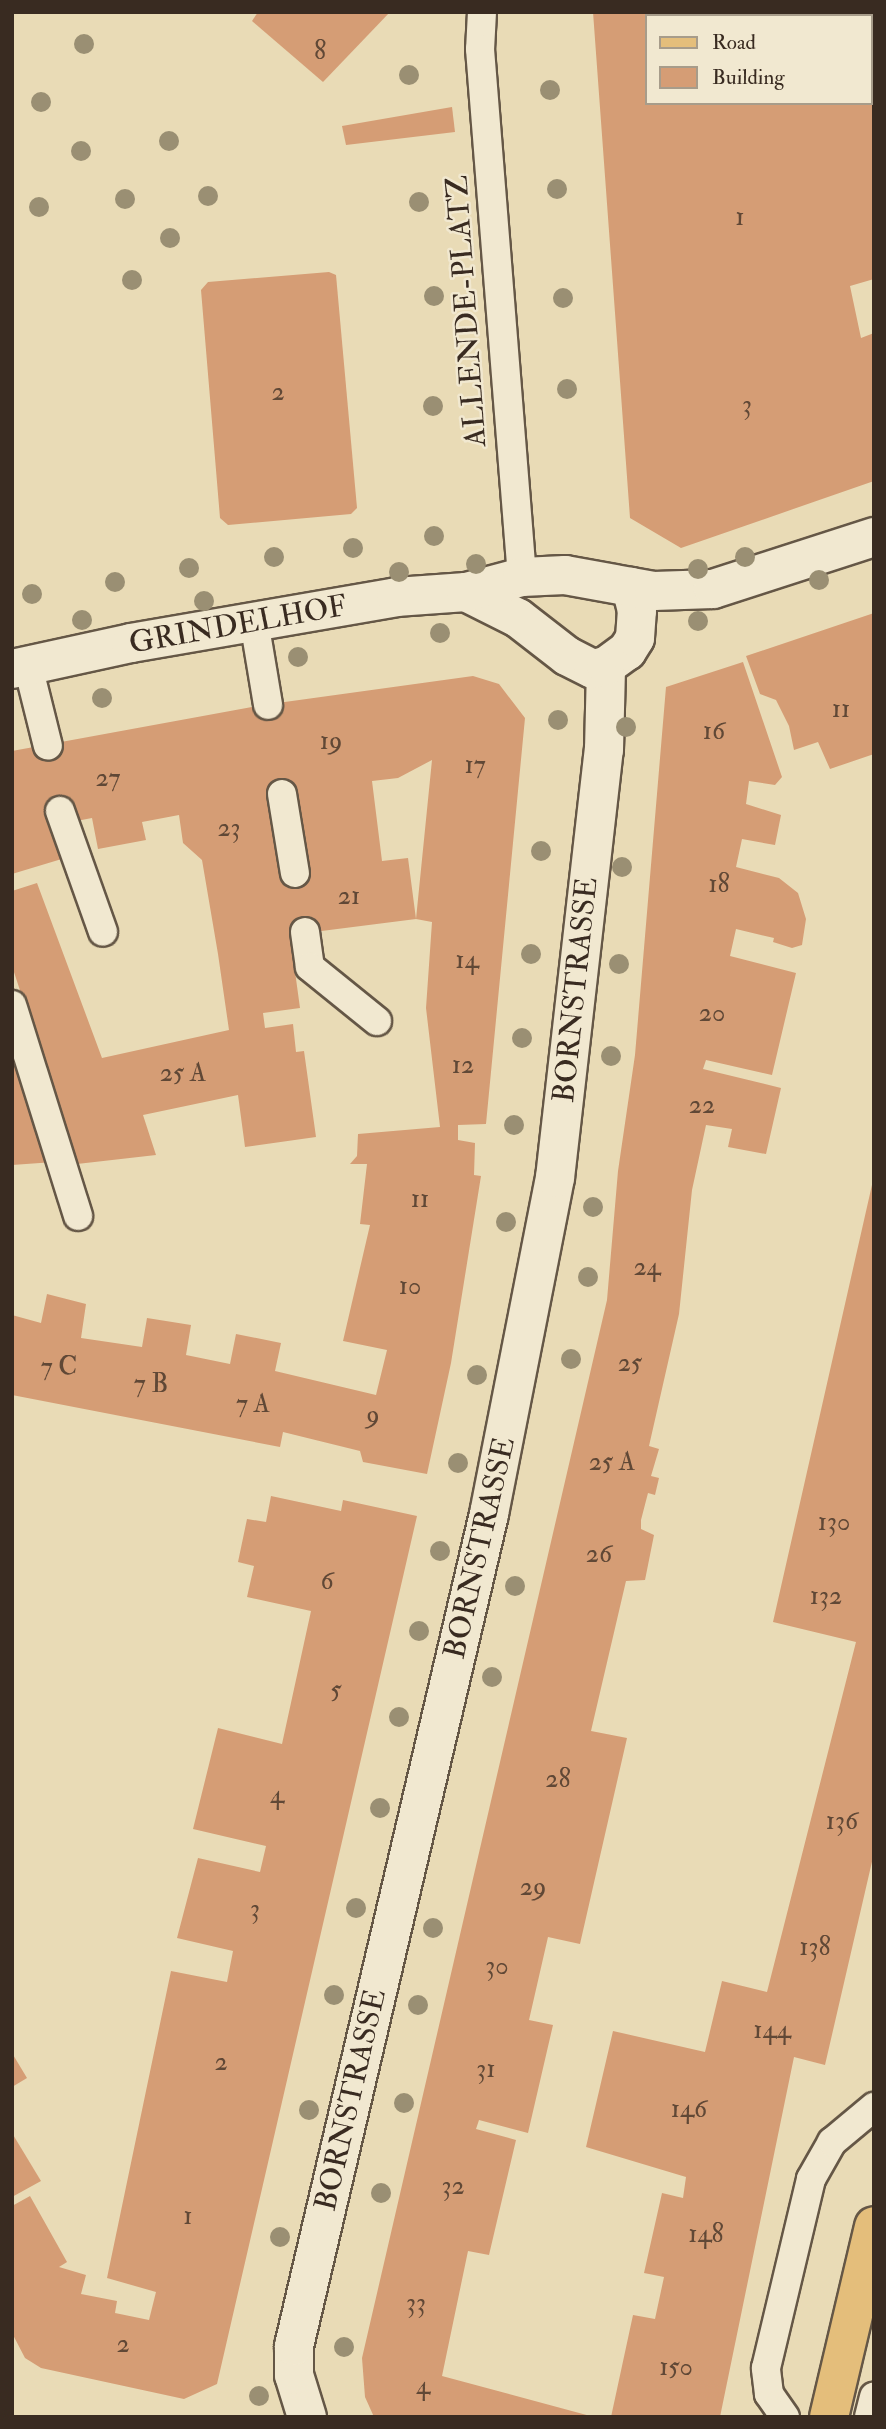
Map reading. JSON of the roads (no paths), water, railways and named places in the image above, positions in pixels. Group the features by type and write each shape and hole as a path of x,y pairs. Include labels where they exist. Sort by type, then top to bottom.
{"main road":[{"path":"830,2417 874,2226"}],"street":[{"name":"GRINDELHOF","path":"20,668 254,621 396,597 466,592 522,577 565,575 631,587 682,592 713,589 874,537"},
{"path":"466,592 519,618 583,666 606,667 627,651 635,638 637,611 631,587"},
{"name":"BORNSTRASSE","path":"307,2417 294,2375 294,2346 489,1514 555,1178 599,781 606,667"}],"lane":[{"name":"ALLENDE-PLATZ","path":"482,26 522,577"},
{"path":"254,621 268,705"},
{"path":"20,668 48,746"},
{"path":"282,794 295,873"},
{"path":"60,811 103,932"},
{"path":"304,932 310,967 377,1021"},
{"path":"12,1005 78,1216"},
{"path":"785,2417 769,2394 766,2368 811,2179 832,2142 874,2107"},
{"path":"869,2417 874,2397"}]}
